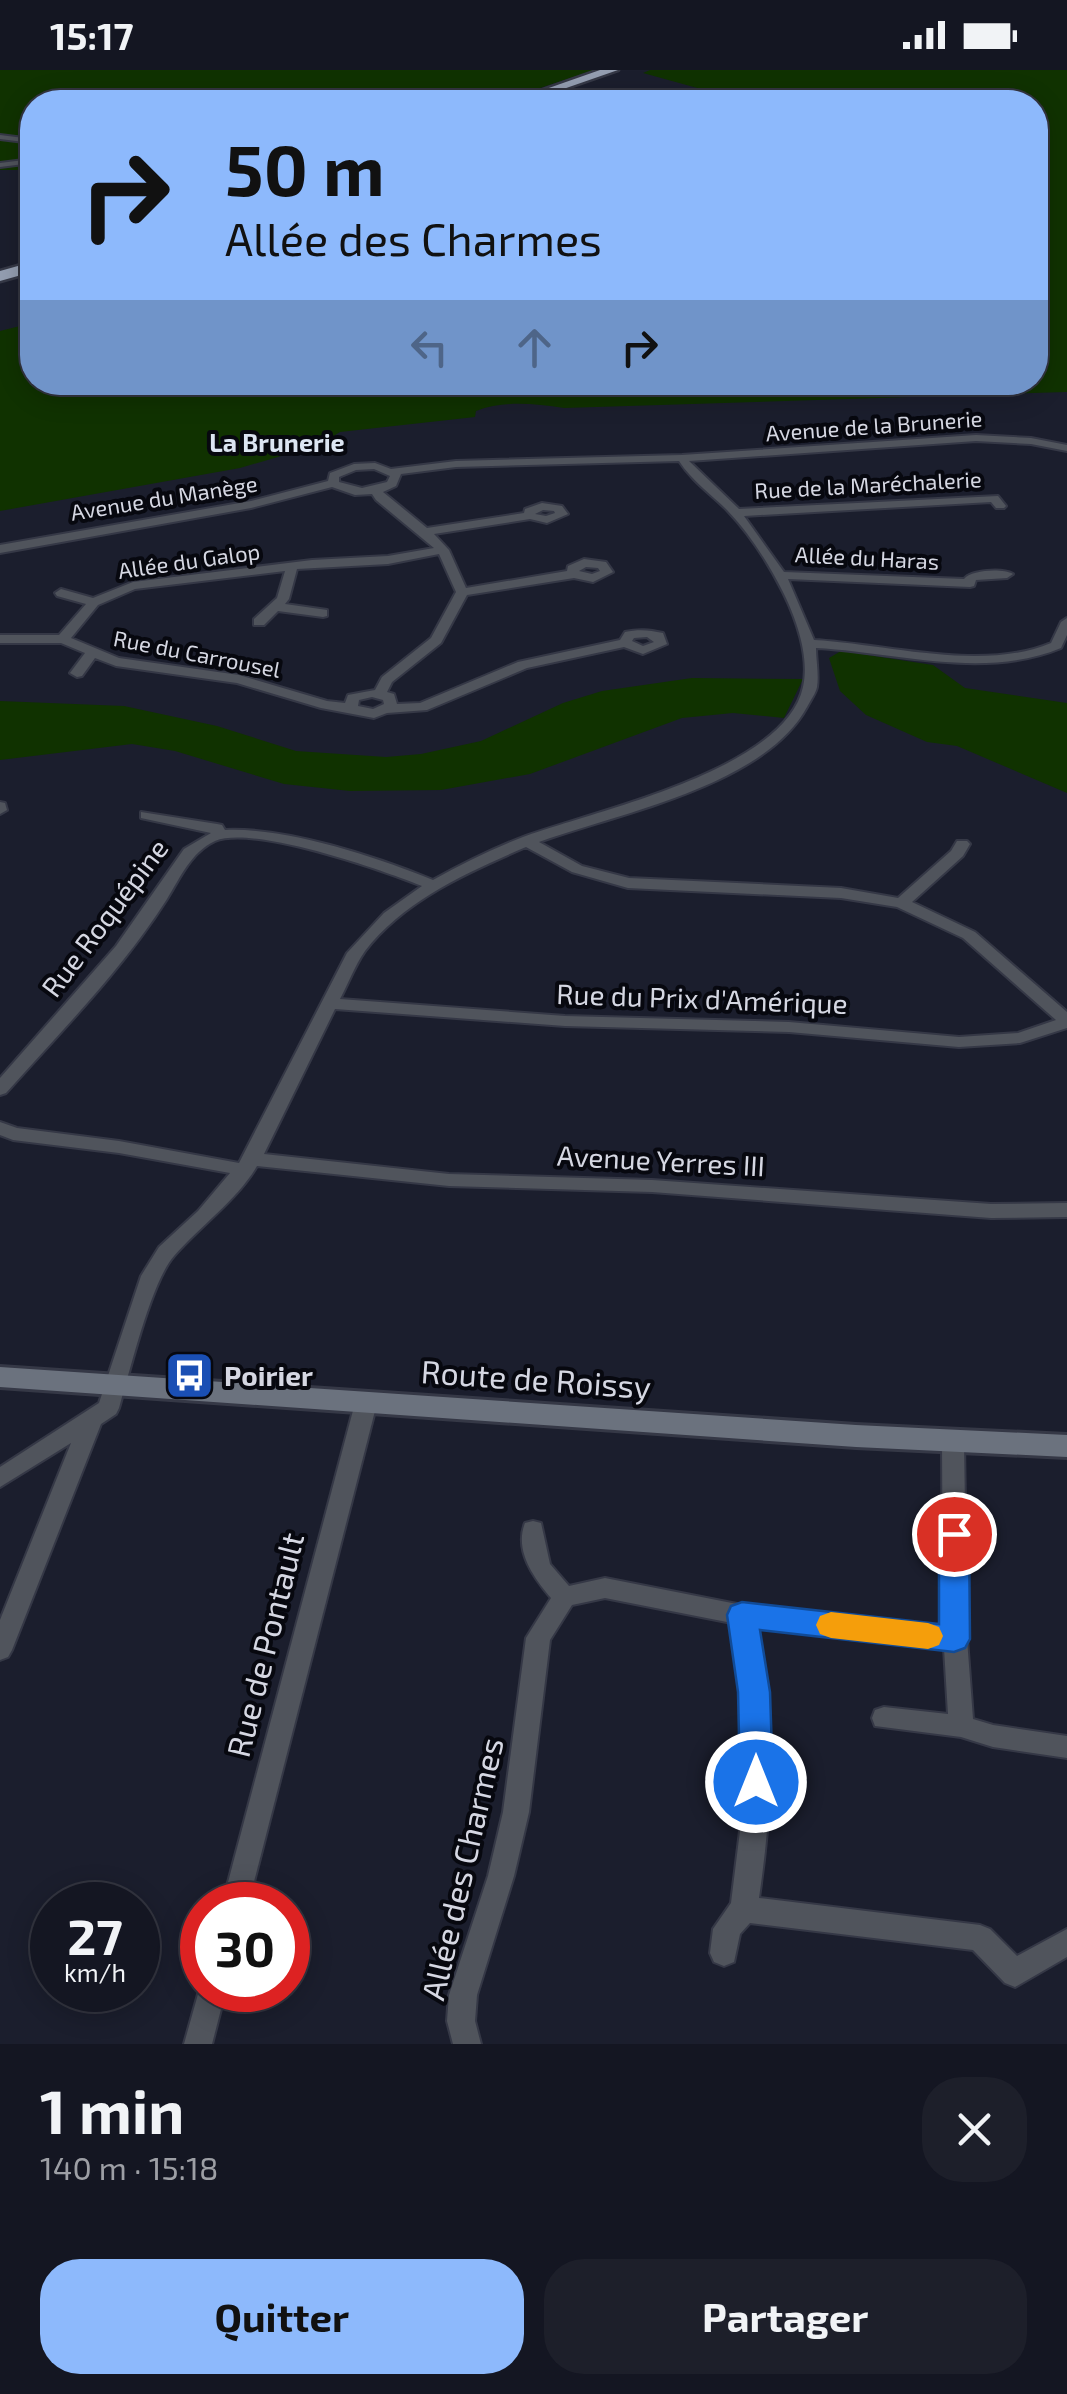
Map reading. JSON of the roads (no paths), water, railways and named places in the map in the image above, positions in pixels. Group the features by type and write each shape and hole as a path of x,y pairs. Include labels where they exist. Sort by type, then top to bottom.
{"highway":[{"path":"551,90 612,70"},
{"path":"564,90 625,70"}],"main road":[{"name":"Route de Roissy","path":"0,1377 953,1442 1067,1446"}],"street":[{"name":"Avenue de la Brunerie","path":"392,472 456,464 682,458 976,438 1031,441 1067,448"},
{"path":"0,1478 108,1408 151,1276 166,1252 205,1216 248,1164 355,953 367,937 435,886 526,841 691,788 757,752 788,726 808,694 814,669 810,644 780,575 735,513 682,458"},
{"name":"Avenue du Manège","path":"0,549 75,533 232,510 333,483 334,475 354,467 376,466 392,472"},
{"path":"333,483 355,491 376,490 396,480 392,472"},
{"path":"376,490 389,506 444,550 462,592"},
{"name":"Rue de la Maréchalerie","path":"735,513 994,498 1000,506"},
{"path":"426,532 530,516"},
{"name":"Allée du Galop","path":"63,640 94,602 132,586 292,566 398,559 444,550"},
{"name":"Allée du Galop","path":"278,607 292,566"},
{"name":"Allée du Haras","path":"780,575 970,583 970,578 987,573 1007,574"},
{"path":"462,592 574,574"},
{"path":"379,694 386,680 436,640 462,592"},
{"name":"Allée du Galop","path":"61,593 94,602"},
{"path":"259,622 278,607 323,613"},
{"path":"810,644 964,657 1028,656 1056,645 1067,622"},
{"name":"Rue du Carrousel","path":"0,639 63,640 116,662 239,679 368,714 388,710"},
{"path":"351,708 350,702 358,696 379,694 392,700 388,710 422,708 523,665 625,643"},
{"name":"Rue du Carrousel","path":"76,673 93,652"},
{"name":"Rue Roquépine","path":"146,815 217,828 220,834"},
{"name":"Rue Roquépine","path":"0,1089 108,967 147,916 187,853 220,834 249,835 316,849 435,886"},
{"path":"526,841 577,869 628,883 841,893 901,904 969,935 1067,1022"},
{"path":"901,904 958,853 962,844"},
{"name":"Rue du Prix d'Amérique","path":"332,1004 564,1021 788,1027 959,1042 1020,1038 1067,1022"},
{"path":"0,1128 12,1134 248,1164"},
{"name":"Avenue Yerres III","path":"248,1164 448,1180 652,1186 991,1211 1067,1210"},
{"name":"Rue de Pontault","path":"241,1882 366,1403"},
{"path":"0,1650 91,1422"},
{"path":"953,1442 954,1639 961,1726"},
{"path":"533,1530 540,1568 564,1597 605,1588 742,1615 954,1639"},
{"name":"Allée des Charmes","path":"467,2044 461,2020 463,1995 501,1876 516,1812 538,1638 564,1597"},
{"path":"724,1953 727,1929 744,1909 757,1756 754,1692 742,1615"},
{"path":"884,1718 961,1726 993,1736 1067,1747"},
{"path":"744,1909 980,1938 1015,1973 1067,1942"},
{"path":"198,2044 206,2012"}],"place":[{"name":"Poirier","path":"189,1376"}],"district":[{"name":"La Brunerie","path":"277,443"}]}
